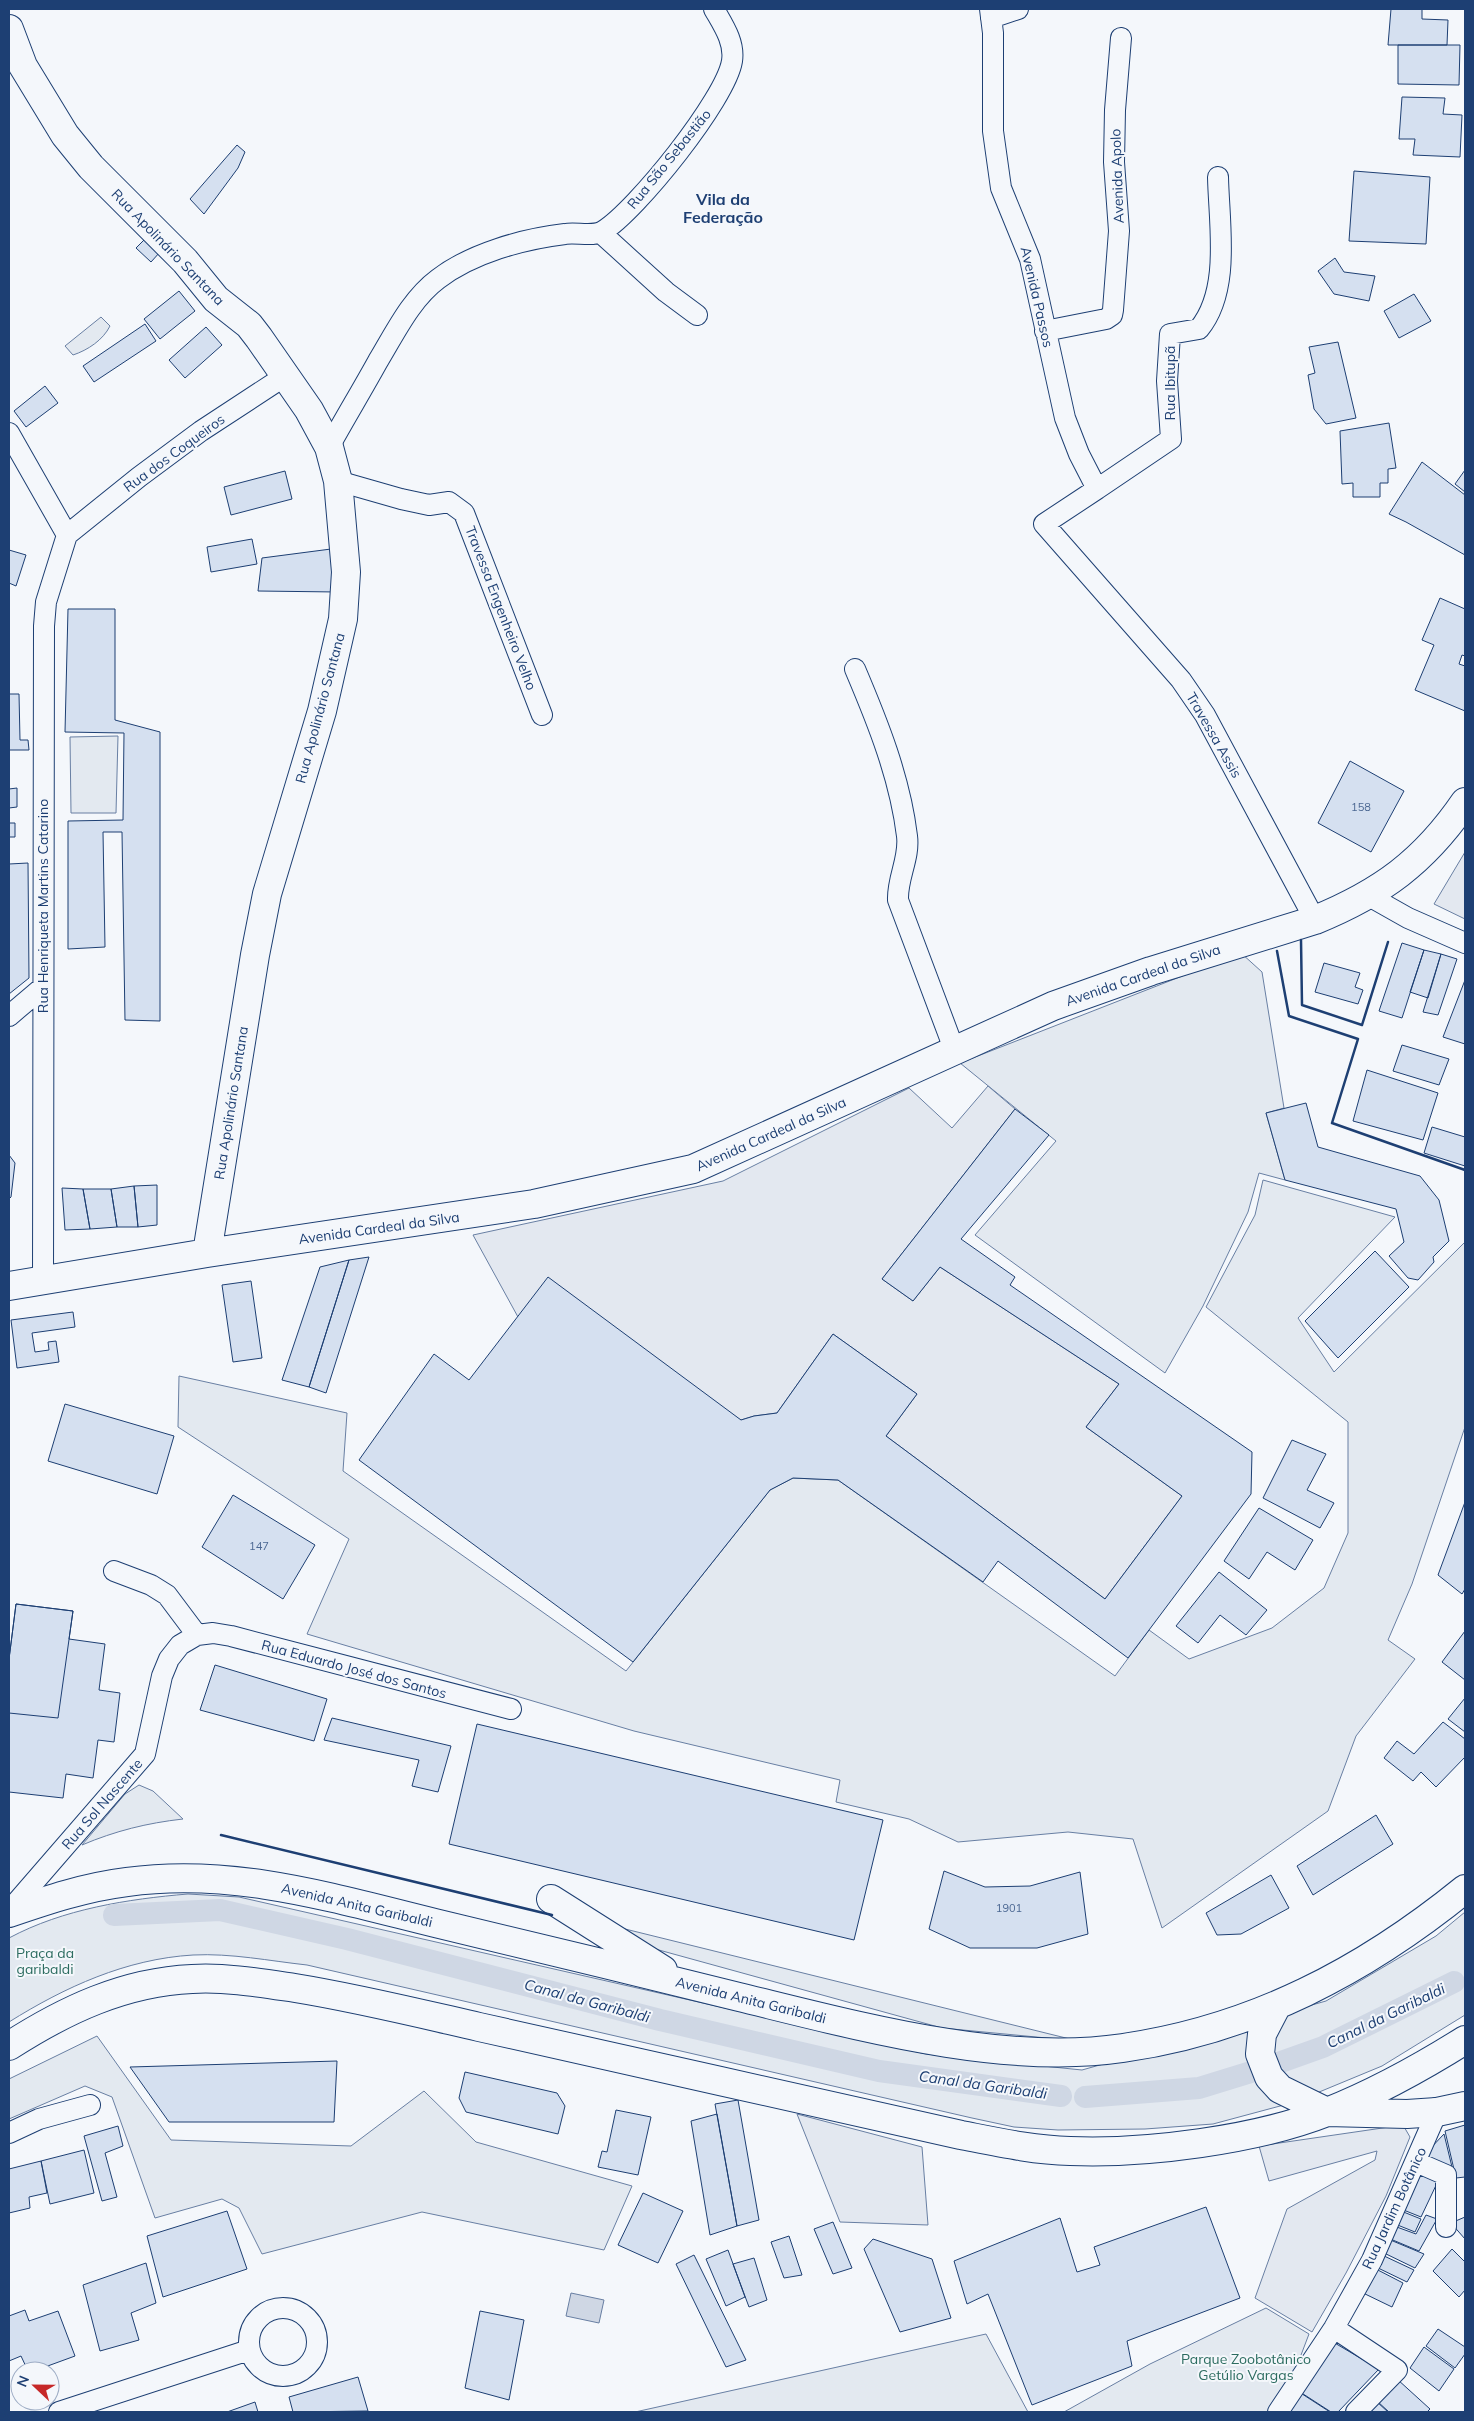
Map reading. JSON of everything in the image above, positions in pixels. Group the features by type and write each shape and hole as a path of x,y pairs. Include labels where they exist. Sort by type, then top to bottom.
{"main road":[{"name":"Rua Apolinário Santana","path":"9,29 23,66 65,135 91,167 185,261 216,299 249,325 309,410 329,447 338,481 346,572 343,619 322,710 267,894 255,955 207,1253"},
{"name":"Avenida Cardeal da Silva","path":"9,1286 207,1253 534,1204 693,1169 829,1109 954,1049 1080,996 1151,971 1314,920 1369,896 1398,876 1423,854 1448,827 1465,802"},
{"name":"Avenida Anita Garibaldi","path":"9,1912 87,1889 127,1881 170,1878 234,1879 327,1897 834,2020 940,2042 1030,2051 1120,2049 1238,2022 1276,2007 1347,1970 1427,1920 1465,1889"},
{"path":"551,1899 683,1983"},
{"path":"9,2046 40,2026 79,2006 117,1992 153,1983 193,1978 237,1980 343,1997 1015,2146 1070,2151 1161,2147 1196,2143 1277,2128 1327,2112 1385,2086 1465,2040"},
{"path":"1276,2007 1262,2034 1265,2066 1280,2089 1327,2112 1382,2114 1437,2112 1465,2106"}],"street":[{"name":"Rua São Sebastião","path":"601,233 643,194 700,124 724,82 732,61 732,46 714,9"},
{"path":"991,13 1018,9"},
{"name":"Avenida Passos","path":"991,13 993,33 993,131 1001,188 1030,259 1065,418 1079,454 1097,489"},
{"name":"Avenida Apolo","path":"1045,331 1106,319 1112,315 1119,231 1114,162 1115,110 1121,38"},
{"name":"Rua Ibitupã","path":"1097,489 1171,439 1167,381 1170,334 1199,329 1211,311 1219,290 1218,177"},
{"path":"329,447 400,324 418,299 437,280 470,260 520,243 567,233 601,233 666,292 697,315"},
{"name":"Rua dos Coqueiros","path":"67,535 193,437 285,376"},
{"path":"9,433 67,535"},
{"name":"Travessa Engenheiro Velho","path":"338,481 429,505 449,502 464,513 542,715"},
{"name":"Travessa Assis","path":"1097,489 1044,524 1181,680 1205,715 1314,920"},
{"name":"Rua Henriqueta Martins Catarino","path":"43,1281 44,626 46,602 67,535"},
{"path":"855,669 886,742 907,836 906,858 897,888 898,900 954,1049"},
{"path":"1369,896 1408,918 1465,943"},
{"path":"9,1016 42,988"},
{"path":"114,1571 151,1585 167,1595 197,1635"},
{"name":"Rua Eduardo José dos Santos","path":"197,1635 213,1633 231,1636 511,1710"},
{"name":"Rua Sol Nascente","path":"9,1912 145,1754 162,1676 169,1660 180,1645 197,1635"},
{"path":"9,2133 39,2119 90,2105"},
{"name":"Rua Jardim Botânico","path":"1278,2412 1334,2328 1372,2260 1437,2112"},
{"path":"1416,2162 1446,2175 1446,2227"},
{"path":"1334,2328 1397,2370 1356,2412"},
{"path":"59,2412 249,2350"}],"green space":[{"path":"101,317 110,326 107,331 95,344 73,355 65,346"},
{"path":"118,736 116,813 71,813 70,737"},
{"path":"1241,953 1262,972 1284,1108 1266,1113 1285,1180 1259,1173 1248,1212 1203,1306 1165,1373 975,1235 1056,1141 960,1063"},
{"path":"1263,1180 1395,1217 1298,1318 1334,1372 1465,1242 1465,1427 1412,1584 1388,1640 1415,1659 1356,1736 1328,1811 1162,1928 1133,1839 1068,1832 958,1842 909,1819 836,1802 840,1780 634,1731 307,1634 349,1539 178,1427 179,1376 347,1413 343,1471 626,1671 770,1490 793,1478 838,1480 1115,1676 1149,1630 1189,1659 1272,1628 1324,1588 1348,1533 1348,1422 1206,1307 1255,1215"},
{"path":"139,1785 153,1791 183,1819 131,1828 82,1845 125,1794"},
{"name":"Praça da garibaldi","path":"188,1894 239,1897 926,2054 1082,2070 1326,2001 1436,1936 1465,1912 1465,2015 1382,2066 1295,2102 1213,2124 1145,2129 1058,2130 1014,2127 307,1965 236,1956 193,1955 144,1962 74,1986 9,2022 9,1938 51,1920 96,1907 119,1902"},
{"path":"613,1926 1078,2041 942,2028 648,1947"},
{"path":"97,2036 171,2140 351,2146 424,2091 476,2142 632,2186 604,2250 422,2212 262,2254 239,2208 222,2199 155,2218 112,2097 85,2086 9,2119 9,2079"},
{"name":"Parque Zoobotânico Getúlio Vargas","path":"1266,2308 1309,2334 1290,2384 1270,2412 1064,2412 1150,2364"},
{"path":"986,2334 1028,2412 635,2412"}],"shaded area":[{"path":"1465,852 1465,919 1434,904"},
{"path":"988,1086 1015,1109 882,1279 913,1301 940,1267 1119,1384 1086,1427 1182,1496 1105,1599 886,1436 917,1394 833,1334 777,1413 741,1420 518,1317 473,1235 723,1181 909,1088 952,1128"},
{"path":"797,2114 922,2147 928,2225 840,2222"},
{"path":"1403,2125 1410,2137 1386,2196 1346,2273 1312,2332 1255,2298 1287,2209 1375,2160 1377,2151 1269,2181 1259,2146"},
{"path":"571,2293 604,2300 599,2323 566,2316"}],"building":[{"path":"1391,9 1422,9 1422,19 1448,20 1447,45 1388,45"},
{"path":"1398,45 1460,45 1459,85 1398,84"},
{"path":"1402,97 1445,98 1443,114 1462,115 1460,157 1413,155 1415,139 1399,139"},
{"path":"237,145 245,152 238,168 204,214 190,199"},
{"path":"1354,171 1430,177 1426,244 1349,241"},
{"path":"145,239 160,252 151,262 136,248"},
{"path":"1335,258 1344,272 1375,276 1369,301 1334,294 1318,271"},
{"path":"179,291 195,311 160,339 144,319"},
{"path":"1414,294 1431,321 1399,338 1384,311"},
{"path":"145,324 156,341 94,382 83,366"},
{"path":"206,327 222,345 185,378 169,360"},
{"path":"1338,342 1356,418 1326,424 1314,409 1308,375 1315,373 1309,347"},
{"path":"45,386 58,403 26,427 14,411"},
{"path":"1389,423 1396,468 1388,469 1388,483 1380,483 1380,497 1353,497 1353,483 1342,484 1340,431"},
{"path":"1422,462 1465,495 1465,555 1389,514"},
{"path":"1465,470 1465,492 1455,484"},
{"path":"285,471 292,499 231,515 224,487"},
{"path":"252,539 257,564 211,572 207,547"},
{"path":"331,549 337,592 258,591 262,558"},
{"path":"9,550 26,555 16,586 9,583"},
{"path":"1440,598 1465,609 1465,656 1462,655 1459,664 1465,666 1465,711 1415,690 1434,645 1422,640"},
{"path":"68,609 115,609 115,720 160,732 160,1021 125,1020 122,832 103,832 105,947 68,949 68,821 123,820 124,733 65,732"},
{"path":"9,694 19,694 20,740 28,740 29,750 9,750"},
{"path":"1350,761 1404,791 1371,852 1318,823"},
{"path":"17,788 17,807 9,808 9,789"},
{"path":"9,823 15,823 15,837 9,837"},
{"path":"28,863 29,978 9,994 9,864"},
{"path":"1402,943 1424,950 1402,1018 1379,1011"},
{"path":"1424,950 1441,954 1428,998 1410,992"},
{"path":"1441,954 1457,959 1438,1015 1423,1012"},
{"path":"1324,963 1360,973 1355,987 1363,990 1358,1004 1315,992"},
{"path":"1465,980 1465,1044 1443,1037"},
{"path":"1402,1045 1449,1059 1439,1085 1393,1071"},
{"path":"1367,1070 1438,1093 1423,1140 1353,1121"},
{"path":"1306,1103 1318,1147 1420,1176 1439,1200 1449,1241 1433,1257 1434,1262 1418,1280 1408,1278 1389,1256 1404,1242 1396,1209 1285,1180 1266,1113"},
{"path":"1015,1109 1049,1135 961,1239 1015,1277 1010,1285 1252,1452 1251,1494 1128,1658 998,1561 983,1582 838,1480 793,1478 770,1490 633,1662 359,1460 434,1354 469,1380 548,1277 741,1420 777,1413 833,1334 917,1394 886,1436 1105,1599 1182,1496 1086,1427 1119,1384 940,1267 913,1301 882,1279"},
{"path":"1432,1127 1465,1137 1465,1166 1424,1153"},
{"path":"9,1155 15,1163 11,1197 9,1199"},
{"path":"157,1185 157,1225 138,1227 134,1186"},
{"path":"134,1186 138,1227 117,1227 111,1189"},
{"path":"62,1188 83,1189 90,1229 65,1230"},
{"path":"83,1189 111,1189 117,1227 90,1229"},
{"path":"1375,1251 1409,1287 1338,1358 1305,1321"},
{"path":"369,1257 326,1393 309,1387 349,1260"},
{"path":"349,1260 309,1387 282,1380 320,1267"},
{"path":"251,1281 262,1358 233,1362 222,1285"},
{"path":"73,1312 75,1327 32,1333 35,1352 49,1350 48,1342 56,1341 59,1362 17,1368 11,1320"},
{"path":"65,1404 174,1436 157,1494 48,1461"},
{"path":"1292,1440 1326,1454 1307,1490 1334,1503 1320,1528 1263,1498"},
{"path":"233,1495 315,1545 283,1599 202,1547"},
{"path":"1465,1502 1465,1589 1462,1594 1438,1575"},
{"path":"1259,1508 1313,1540 1295,1570 1267,1552 1249,1579 1224,1561"},
{"path":"1219,1572 1267,1610 1246,1635 1220,1615 1198,1643 1176,1626"},
{"path":"16,1604 73,1611 69,1639 105,1644 99,1690 120,1693 114,1742 98,1740 93,1778 66,1774 63,1798 9,1792 9,1659"},
{"path":"16,1604 73,1611 58,1718 9,1713 9,1659"},
{"path":"1465,1631 1465,1680 1442,1662"},
{"path":"215,1665 327,1699 314,1741 200,1710"},
{"path":"1465,1698 1465,1732 1448,1719"},
{"path":"332,1718 451,1746 438,1792 412,1786 419,1760 324,1740"},
{"path":"1443,1722 1465,1739 1465,1757 1436,1787 1421,1772 1413,1781 1384,1758 1397,1741 1414,1754"},
{"path":"477,1724 883,1820 854,1940 449,1844"},
{"path":"1376,1815 1393,1844 1313,1895 1297,1866"},
{"path":"944,1871 985,1887 1030,1886 1080,1872 1088,1934 1037,1948 970,1948 929,1929"},
{"path":"1271,1875 1289,1908 1241,1934 1217,1935 1206,1913"},
{"path":"337,2061 334,2122 169,2122 130,2067"},
{"path":"465,2072 557,2093 565,2106 558,2134 466,2112 459,2098"},
{"path":"738,2100 759,2220 737,2226 715,2104"},
{"path":"616,2110 651,2117 638,2175 598,2167 602,2151 607,2152"},
{"path":"717,2114 737,2226 710,2235 691,2121"},
{"path":"1465,2125 1465,2177 1456,2178 1445,2131"},
{"path":"118,2126 123,2146 105,2153 117,2197 102,2201 84,2136"},
{"path":"1444,2134 1452,2167 1440,2170 1426,2153"},
{"path":"84,2150 94,2193 50,2204 41,2161"},
{"path":"41,2161 47,2193 29,2197 30,2208 9,2213 9,2169"},
{"path":"1418,2170 1439,2179 1421,2217 1401,2209"},
{"path":"643,2193 683,2211 658,2263 618,2245"},
{"path":"1206,2207 1240,2298 1127,2341 1132,2366 1032,2405 988,2294 967,2304 954,2261 1060,2218 1077,2272 1100,2265 1094,2247"},
{"path":"227,2211 247,2269 163,2297 147,2236"},
{"path":"1401,2211 1421,2219 1415,2232 1395,2224"},
{"path":"1426,2215 1437,2219 1419,2251 1388,2238 1394,2226 1416,2234"},
{"path":"1465,2217 1465,2239 1451,2223"},
{"path":"833,2222 852,2268 833,2274 814,2229"},
{"path":"789,2236 802,2275 784,2278 771,2242"},
{"path":"873,2239 932,2259 951,2318 900,2332 864,2249"},
{"path":"1388,2239 1424,2254 1415,2268 1382,2252"},
{"path":"1452,2249 1465,2262 1465,2290 1459,2297 1433,2271"},
{"path":"728,2250 745,2297 726,2306 706,2259"},
{"path":"694,2255 746,2360 726,2367 676,2264"},
{"path":"1382,2255 1414,2270 1407,2282 1376,2267"},
{"path":"754,2258 767,2300 749,2307 733,2264"},
{"path":"146,2263 156,2303 131,2313 139,2340 100,2351 83,2285"},
{"path":"1374,2268 1403,2283 1392,2307 1361,2292"},
{"path":"25,2310 29,2321 58,2311 75,2356 60,2361 23,2361 21,2356 9,2361 9,2316"},
{"path":"480,2311 524,2320 509,2400 465,2388"},
{"path":"1438,2329 1465,2347 1465,2354 1455,2368 1426,2346"},
{"path":"1333,2342 1379,2369 1338,2412 1331,2412 1297,2390"},
{"path":"1424,2347 1454,2369 1439,2391 1410,2368"},
{"path":"358,2377 368,2411 293,2412 289,2397"},
{"path":"1397,2379 1430,2409 1427,2412 1389,2412 1377,2401"},
{"path":"1296,2390 1330,2412 1281,2412"},
{"path":"1376,2401 1388,2412 1371,2412 1368,2409"},
{"path":"255,2402 258,2412 227,2412"}],"waterway":[{"name":"Canal da Garibaldi","path":"114,1915 220,1910 347,1939 660,2020 879,2071 1061,2096"},
{"name":"Canal da Garibaldi","path":"1085,2097 1199,2088 1264,2068 1323,2047 1454,1982"}],"wall":[{"path":"1301,940 1302,1005 1362,1025 1388,942"},
{"path":"1277,951 1289,1016 1358,1039 1332,1123 1465,1170"},
{"path":"221,1835 552,1915"}],"district":[{"name":"Vila da Federação","path":"723,208"}]}
